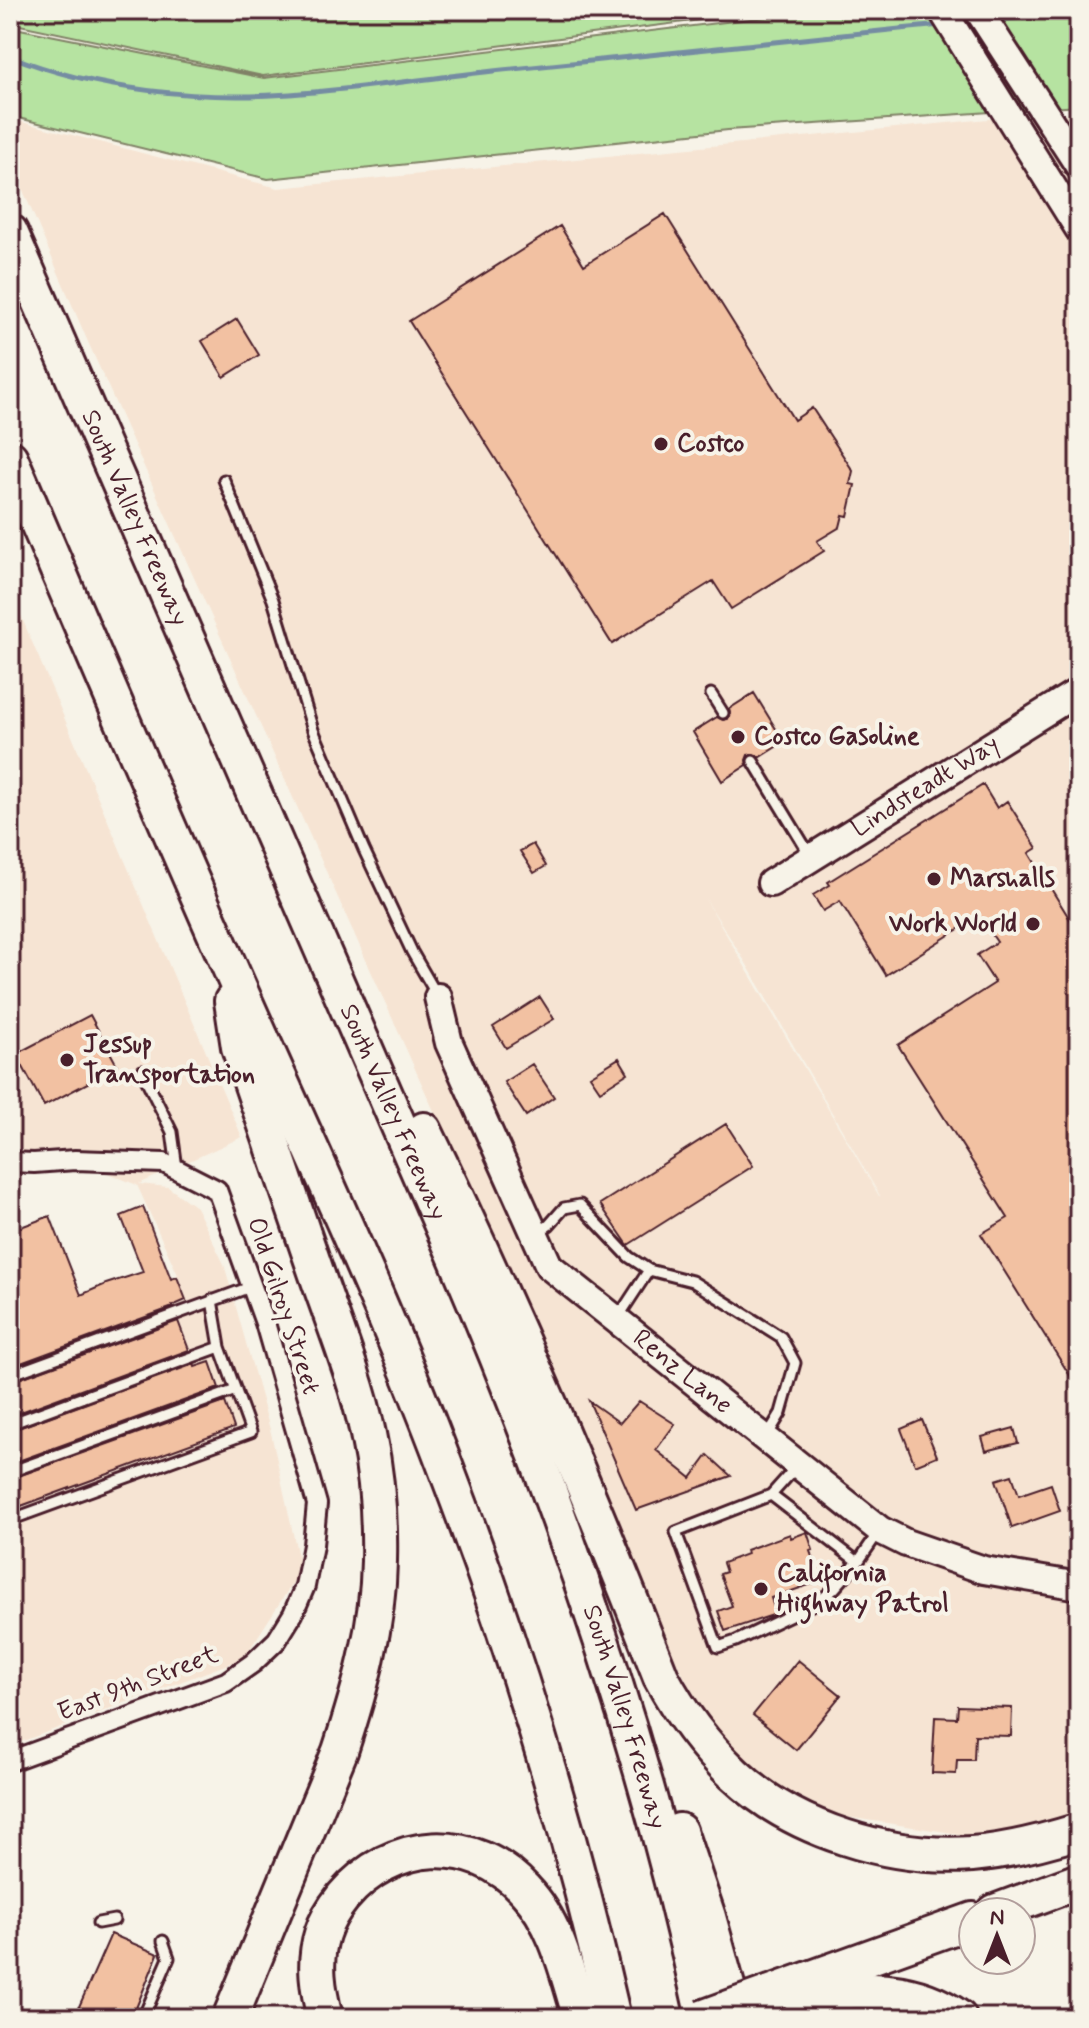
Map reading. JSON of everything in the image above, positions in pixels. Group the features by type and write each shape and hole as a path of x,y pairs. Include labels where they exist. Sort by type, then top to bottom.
{"highway":[{"name":"South Valley Freeway","path":"10,232 516,1402 571,1551 613,1678 681,1919 703,2018"},
{"path":"10,458 227,961 355,1248 447,1469 501,1620 545,1759 592,1926 613,2018"},
{"path":"200,669 448,1179 560,1428 661,1677 677,1706 708,1747 759,1794 804,1821 853,1840 894,1850 970,1854 1039,1844 1079,1831"},
{"path":"227,961 239,1047 360,1403 374,1466 379,1541 377,1600 363,1676 352,1715 230,2018"},
{"path":"571,1551 688,1856 736,2018"},
{"path":"325,2018 318,1991 316,1963 322,1932 337,1905 356,1881 379,1864 430,1849 480,1858 503,1870 525,1889 541,1910 552,1933 581,2018"},
{"path":"1037,1898 1079,1883"},
{"path":"703,2018 957,1926"},
{"path":"765,1995 893,1992 918,1996 943,2006 959,2018"}],"street":[{"path":"942,10 1077,224"},
{"path":"978,10 1079,166"},
{"name":"Lindsteadt Way","path":"771,883 1079,691"},
{"name":"Renz Lane","path":"438,997 449,1043 549,1266 880,1530 906,1543 984,1570 1079,1586"},
{"name":"Old Gilroy Street","path":"10,1162 75,1160 164,1163 217,1190 265,1323 317,1504 305,1586 277,1640"},
{"path":"10,1172 34,1163"},
{"name":"East 9th Street","path":"10,1761 226,1682 253,1663 277,1640"}],"lane":[{"path":"224,480 273,600 313,730 400,927 438,997"},
{"path":"711,694 723,713"},
{"path":"753,761 812,858"},
{"path":"142,1071 172,1132 177,1170"},
{"path":"535,1235 564,1208 580,1205 629,1257 649,1270 692,1281 781,1337 795,1363 781,1413 765,1439"},
{"path":"616,1320 649,1270"},
{"path":"10,1375 253,1286"},
{"path":"10,1520 251,1432 220,1347 212,1300"},
{"path":"10,1424 220,1347"},
{"path":"10,1472 236,1390"},
{"path":"798,1464 771,1495 676,1532 718,1647 818,1602 858,1562 880,1530"},
{"path":"771,1495 858,1562"},
{"path":"98,1923 114,1920"},
{"path":"143,2018 169,1958 163,1941"}],"shaded area":[{"path":"1079,113 1079,1810 993,1839 833,1815 761,1778 701,1708 655,1622 577,1429 88,342 10,160 10,119 278,188 1009,117","holes":["705,898 746,963 880,1196"]},
{"path":"10,590 242,1137 139,1184 168,1187 196,1207 224,1264 271,1433 301,1570 244,1658 10,1746 10,1335 178,1275 137,1185 75,1160 10,1155"}],"green space":[{"path":"10,10 778,10 263,76 10,23"},
{"path":"825,10 1079,10 1079,106 728,130 268,179 10,116 10,27 264,78"}],"building":[{"name":"Costco","path":"665,214 794,420 812,408 853,471 850,484 855,485 848,516 843,515 840,527 817,541 824,551 731,609 713,581 612,644 409,321 560,226 584,265"},
{"path":"237,319 259,355 224,377 202,341"},
{"name":"Costco Gasoline","path":"754,693 784,742 760,757 748,755 747,765 722,781 693,732 717,717 728,719 729,709"},
{"path":"983,785 997,808 1007,801 1037,848 1029,853 1079,934 1079,1390 981,1234 1008,1218 898,1045 995,983 977,955 997,942 979,916 886,975 840,901 823,911 813,895 830,885 828,882"},
{"path":"533,844 546,866 534,873 520,851"},
{"path":"540,997 554,1019 506,1048 493,1027"},
{"name":"Jessup Transportation","path":"90,1015 118,1067 44,1106 16,1054"},
{"path":"619,1058 628,1073 600,1091 590,1076"},
{"path":"532,1064 554,1097 526,1116 504,1082"},
{"path":"726,1124 753,1166 628,1245 600,1204"},
{"path":"143,1207 171,1279 177,1277 186,1300 10,1367 10,1231 50,1216 81,1295 143,1272 121,1216"},
{"path":"178,1321 189,1350 10,1416 10,1382"},
{"path":"210,1362 219,1388 10,1464 10,1431 194,1364 195,1367"},
{"path":"589,1401 620,1423 639,1401 675,1424 656,1450 691,1478 708,1455 731,1476 636,1510"},
{"path":"225,1402 234,1428 10,1510 10,1479"},
{"path":"922,1420 937,1456 915,1465 901,1429"},
{"path":"1014,1428 1018,1443 986,1451 982,1437"},
{"path":"1012,1475 1019,1495 1051,1484 1060,1511 1012,1528 996,1480"},
{"name":"California Highway Patrol","path":"807,1532 821,1581 771,1598 776,1614 725,1631 718,1611 732,1606 720,1574 726,1572 723,1563 747,1554 746,1550 790,1534 791,1538"},
{"path":"798,1660 841,1695 796,1750 753,1715"},
{"path":"958,1706 1012,1708 1011,1736 975,1735 974,1760 957,1760 956,1774 932,1773 935,1717 957,1718"},
{"path":"111,1934 158,1954 132,2018 74,2018"}],"waterway":[{"path":"995,20 1079,12"},
{"path":"10,56 43,68 112,85 184,94 255,96 346,89 941,25"}],"place":[{"name":"Costco","path":"661,444"},
{"name":"Costco Gasoline","path":"738,737"},
{"name":"Marshalls","path":"934,879"},
{"name":"Work World","path":"1033,924"},
{"name":"Jessup Transportation","path":"67,1060"},
{"name":"California Highway Patrol","path":"761,1589"}]}
